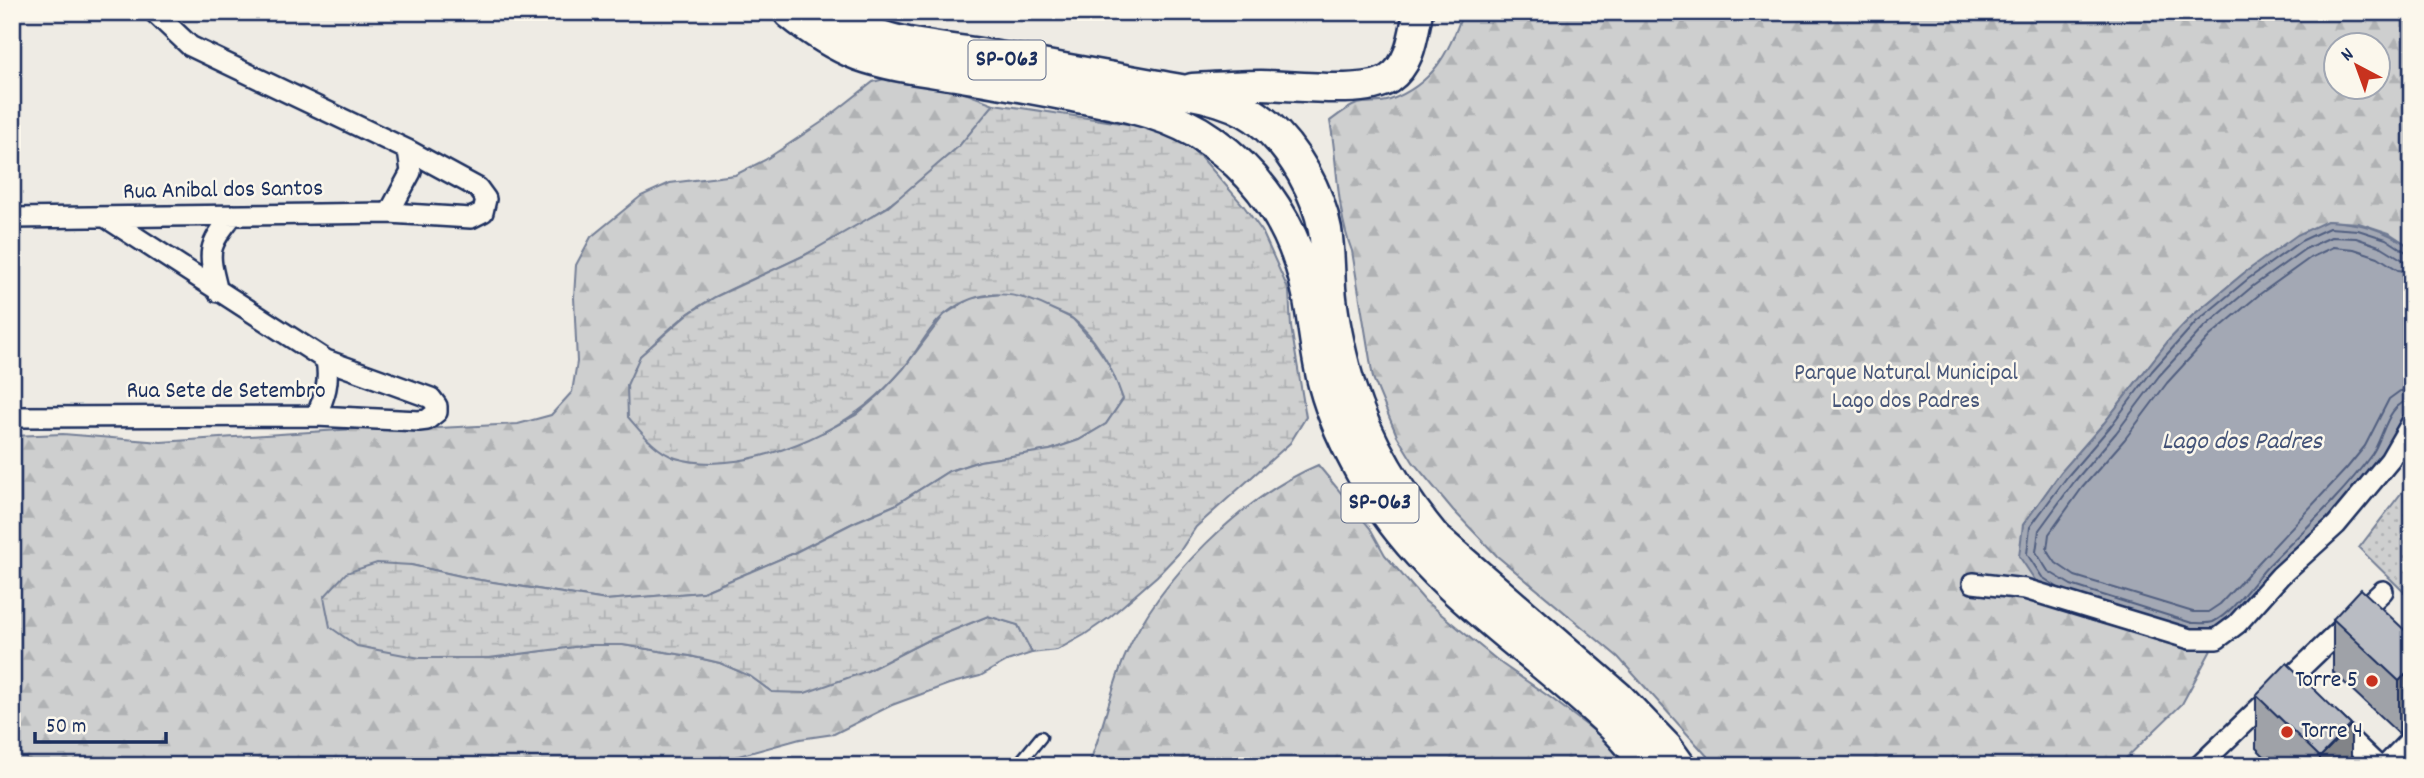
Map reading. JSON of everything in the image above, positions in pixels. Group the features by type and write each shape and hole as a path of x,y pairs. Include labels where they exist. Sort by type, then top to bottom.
{"main road":[{"name":"SP-063","path":"790,12 829,40 860,54 900,65 1115,102 1162,114 1194,129 1228,155 1253,177 1285,224 1298,253 1309,294 1325,387 1336,418 1368,484 1392,521 1422,557 1613,725 1649,766"},
{"name":"SP-063","path":"828,12 843,23 895,42 1174,89 1221,100 1264,118 1317,200 1325,229 1329,291 1343,368 1364,425 1394,484 1434,538 1619,698 1666,748 1679,766"},
{"path":"1228,155 1234,138 1264,118 1276,145 1269,165 1261,174 1253,177"}],"street":[{"path":"154,12 190,46 408,150 411,172 389,213"},
{"path":"1174,89 1263,85 1302,88 1375,85 1389,79 1400,68 1410,51 1418,12"},
{"path":"1264,118 1289,92 1302,88"},
{"name":"Rua Anibal dos Santos","path":"12,218 389,213 471,218 483,212 486,199 478,188 408,150"},
{"path":"218,292 210,260 215,237 233,215"},
{"path":"105,217 326,360 329,378 326,396 316,416"},
{"name":"Rua Sete de Setembro","path":"12,417 316,416 419,421 427,420 437,411 431,398 326,360"},
{"path":"1973,583 2025,589 2190,639 2217,639 2237,624 2280,576 2336,525 2390,460 2412,422"},
{"path":"2199,766 2383,591"},
{"path":"2365,608 2373,608 2385,619"},
{"path":"2288,680 2304,695"},
{"path":"2321,712 2378,766"},
{"path":"2385,766 2412,738"}],"lane":[{"path":"1017,766 1041,737"}],"green space":[{"name":"Parque Natural Municipal Lago dos Padres","path":"1463,12 2412,12 2412,248 2389,233 2359,223 2327,221 2244,273 2192,316 2169,340 2104,423 2061,472 2023,525 2217,639 2182,704 2118,766 1716,766 1618,657 1497,556 1453,510 1413,462 1397,436 1373,378 1352,251 1340,203 1330,121 1354,105 1390,100 1418,85 1437,65 1452,41"},
{"path":"903,74 933,81 994,104 955,150 883,210 830,242 702,304 676,323 640,356 648,440 675,458 709,462 824,432 856,415 879,395 903,369 944,315 971,298 1008,293 1042,303 1073,319 1094,343 1113,370 1123,399 1106,424 1079,440 1050,450 980,461 949,471 895,505 792,554 703,592 606,600 474,579 411,565 420,658 489,658 589,645 623,645 720,663 750,676 772,692 867,671 924,642 988,616 1018,625 1032,653 1007,661 980,676 949,684 892,705 834,734 800,739 712,766 17,766 12,754 12,436 63,434 161,442 355,429 518,424 551,415 572,392 577,362 574,297 576,265 591,237 641,196 670,183 735,175 765,160 822,122 873,82"},
{"path":"994,104 1147,127 1176,137 1202,158 1243,205 1262,231 1289,291 1291,327 1306,417 1290,443 1196,527 1178,554 1157,576 1110,617 1057,650 1032,653 1018,625 988,616 924,642 867,671 805,693 772,692 750,676 720,663 623,645 589,645 489,658 420,658 357,646 330,627 324,597 346,573 377,563 411,565 474,579 606,600 703,592 792,554 895,505 949,471 980,461 1050,450 1079,440 1106,424 1123,399 1109,366 1090,336 1066,315 1026,299 999,294 972,299 945,314 933,326 903,369 877,396 835,426 782,449 754,458 727,462 700,462 676,458 655,446 628,417 627,385 640,356 688,314 715,297 805,255 888,207 959,146"},
{"path":"1318,465 1370,528 1385,555 1425,601 1502,664 1602,737 1626,766 1088,766 1126,654 1159,597 1206,543 1233,519 1261,497"},
{"path":"2412,479 2412,600 2359,548"}],"water":[{"name":"Lago dos Padres","path":"2327,221 2371,228 2412,248 2412,410 2388,460 2217,639 2037,583 2019,556 2023,525 2061,472 2104,423 2169,340 2192,316 2244,273 2297,235"}],"building":[{"path":"2361,589 2412,637 2412,668 2399,681 2333,619"},
{"path":"2287,663 2351,725 2320,757 2256,695"}],"place":[{"name":"Torre 5","path":"2372,681"},
{"name":"Torre 4","path":"2287,732"}]}
